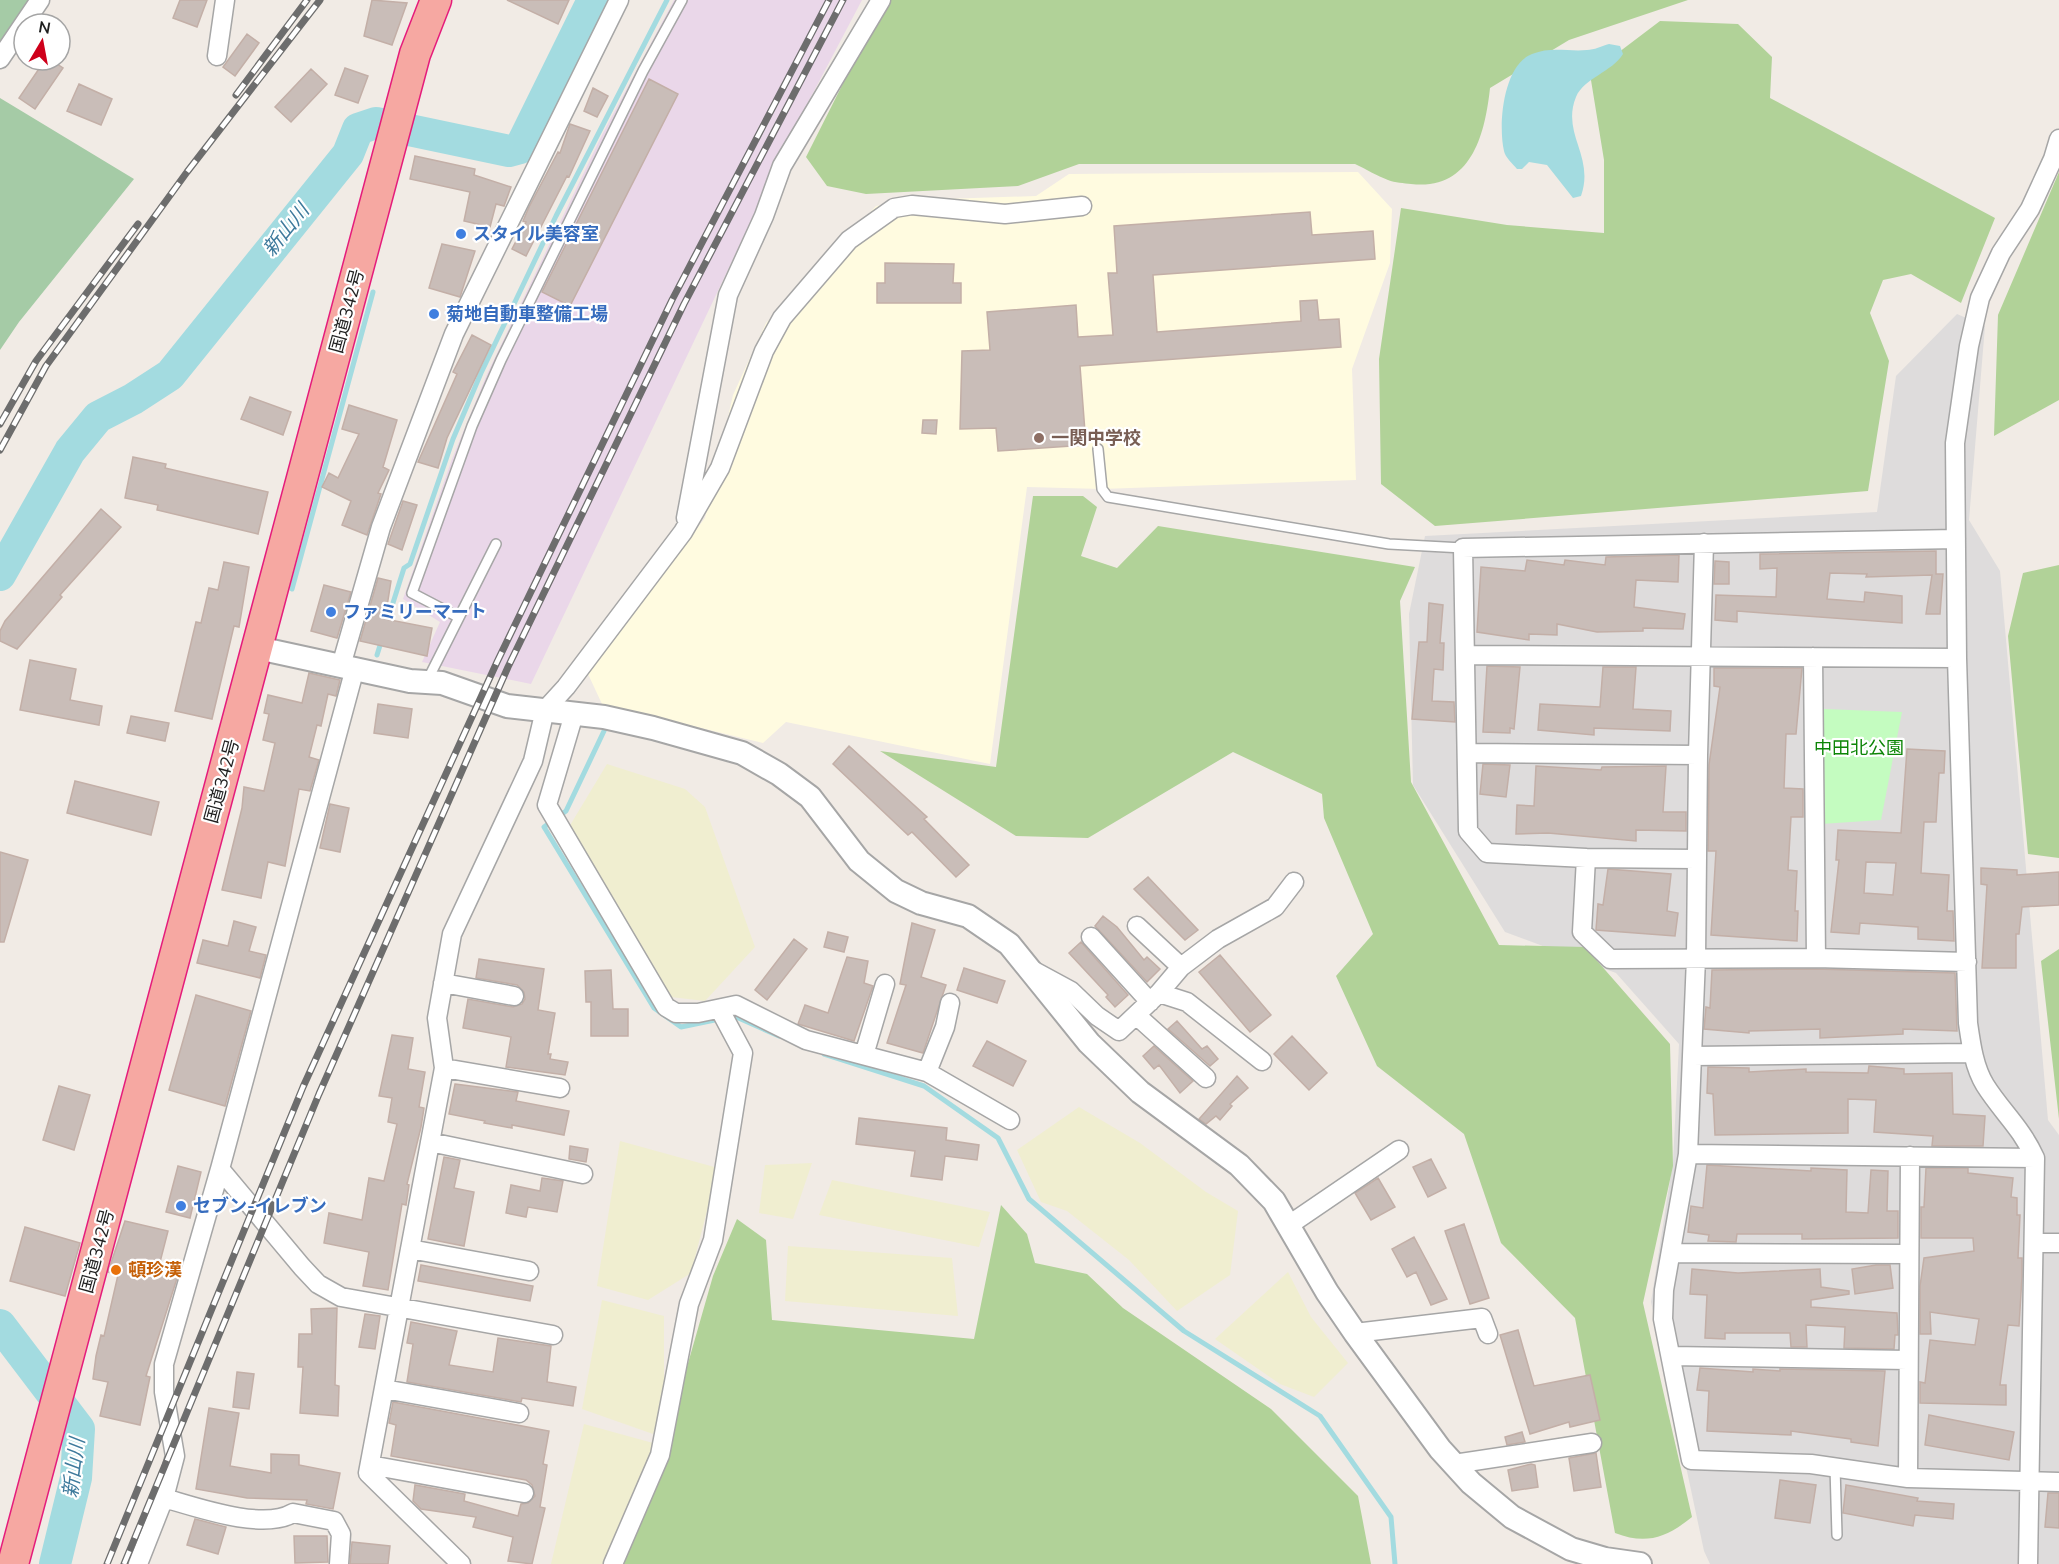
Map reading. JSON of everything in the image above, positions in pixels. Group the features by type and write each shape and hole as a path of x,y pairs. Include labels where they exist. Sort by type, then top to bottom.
{"highway":[{"name":"国道342号","path":"13,1564 415,54 436,0"}],"street":[{"path":"0,59 40,0"},
{"path":"217,56 225,0"},
{"path":"138,1564 164,1497 175,1456 164,1392 164,1364 220,1168 348,667 381,527 454,334 619,0"},
{"path":"683,532 728,295 782,166 881,0"},
{"path":"2028,1564 2035,1158 2024,1134 1985,1085 1972,1053 1968,1023 1957,658 1955,443 1969,346 1980,298 2001,253 2030,209 2053,159 2059,139"},
{"path":"461,1564 368,1473 444,1068 437,1018 452,934 533,761 545,710 566,687 683,532 720,468 764,351 782,318 849,240 894,208 912,205 1005,214 1082,206"},
{"path":"1696,859 1586,858 1487,853 1468,831 1467,655 1463,548 1956,539"},
{"path":"1704,543 1698,755 1696,958 1688,1154 1664,1290 1663,1319 1691,1460 1811,1464 1908,1478 2059,1482"},
{"path":"258,648 426,682 442,683 507,706 574,714 653,728 742,753 779,774 810,798 859,861 896,891 921,903 968,916 1009,944 1089,1043 1140,1092 1239,1165 1274,1201 1326,1292 1408,1408 1454,1464 1491,1501 1537,1532 1571,1549 1605,1559 1640,1564"},
{"path":"1467,655 1957,658"},
{"path":"1813,657 1816,958"},
{"path":"574,714 547,805 666,1007 676,1013 698,1013 736,1005 806,1040 927,1072 1010,1120"},
{"path":"1467,753 1698,755"},
{"path":"1586,858 1582,932 1610,959 1816,958 1967,962"},
{"path":"1029,968 1071,991 1097,1016 1119,1031 1181,967 1218,939 1275,908 1294,882"},
{"path":"1137,926 1181,967"},
{"path":"1091,937 1154,997 1187,1002 1262,1061"},
{"path":"443,983 514,996"},
{"path":"864,1055 885,984"},
{"path":"927,1072 945,1027 951,1004"},
{"path":"613,1564 660,1455 689,1304 713,1240 743,1053 720,1010"},
{"path":"1136,1015 1206,1078"},
{"path":"1693,1056 1972,1053"},
{"path":"444,1068 560,1088"},
{"path":"430,1142 582,1174"},
{"path":"1289,1225 1399,1150"},
{"path":"1688,1154 2035,1158"},
{"path":"1908,1478 1910,1156"},
{"path":"220,1168 318,1284 341,1297 553,1335"},
{"path":"2034,1244 2059,1244"},
{"path":"410,1250 529,1271"},
{"path":"1671,1253 1909,1254"},
{"path":"1355,1334 1482,1318 1488,1334"},
{"path":"1671,1356 1907,1360"},
{"path":"384,1389 519,1413"},
{"path":"1454,1464 1592,1443"},
{"path":"370,1465 524,1493"},
{"path":"164,1497 211,1512 250,1518 284,1518 293,1513 334,1521 341,1534 339,1564"}],"lane":[{"path":"458,617 412,593 472,426 577,203 643,71 682,0"},
{"path":"1098,449 1102,489 1108,497 1389,544 1463,548"},
{"path":"426,682 496,544"},
{"path":"1835,1467 1837,1535"}],"shaded area":[{"path":"674,0 862,0 803,112 531,684 422,662 440,622 403,599 452,459 487,374 602,135"},
{"name":"一関中学校","path":"1358,172 1392,209 1390,263 1352,369 1356,480 1102,489 1027,487 990,764 786,722 763,743 602,704 588,674 705,518 733,395 766,323 876,206 913,200 1036,196 1069,174"},
{"path":"1957,314 1985,326 1969,520 2000,571 2048,1120 2059,1135 2059,1564 1710,1564 1704,1551 1651,1302 1673,1161 1679,1044 1616,973 1505,932 1413,785 1409,614 1425,536 1877,512 1896,376"},
{"path":"607,764 685,789 705,807 755,947 705,1001 671,997 569,827"},
{"path":"1079,1107 1140,1143 1206,1192 1238,1211 1230,1275 1177,1311 1129,1260 1067,1211 1041,1202 1017,1150"},
{"path":"620,1141 718,1168 691,1273 648,1300 597,1286"},
{"path":"812,1163 793,1219 759,1213 765,1165"},
{"path":"832,1180 990,1212 979,1247 819,1215"},
{"path":"788,1246 952,1258 958,1316 785,1301"},
{"path":"1288,1272 1311,1317 1348,1363 1314,1397 1280,1384 1215,1339"},
{"path":"602,1300 664,1316 664,1400 653,1434 582,1409"},
{"path":"584,1424 653,1443 649,1467 607,1564 551,1564"}],"green space":[{"path":"0,0 29,0 21,12 12,12 12,25 0,42"},
{"path":"885,0 1688,0 1569,40 1490,88 1484,124 1471,156 1461,169 1448,179 1431,184 1394,182 1355,164 1079,164 1018,186 866,194 827,186 806,157"},
{"path":"1660,21 1738,24 1772,57 1770,98 1995,218 1961,303 1911,274 1883,280 1870,313 1889,361 1868,491 1435,526 1381,484 1379,359 1401,208 1507,225 1604,233 1604,160 1590,74"},
{"path":"0,98 134,179 19,322 0,350"},
{"path":"2059,172 2059,400 1994,436 1998,315"},
{"path":"1033,496 1083,496 1097,507 1081,556 1117,568 1158,526 1415,567 1400,601 1411,782 1499,945 1585,947 1670,1044 1673,1166 1643,1303 1692,1517 1673,1530 1646,1539 1636,1539 1615,1533 1575,1318 1501,1243 1464,1134 1377,1066 1336,976 1373,934 1324,818 1322,794 1233,752 1088,838 1016,836 880,751 996,767"},
{"path":"2059,565 2059,858 2028,854 2008,636 2023,573"},
{"name":"中田北公園","path":"1824,709 1902,712 1881,820 1821,824"},
{"path":"2059,949 2059,1119 2041,961"},
{"path":"1001,1205 1027,1234 1035,1263 1087,1274 1123,1308 1271,1409 1358,1496 1371,1564 620,1564 656,1475 713,1276 737,1219 766,1240 772,1320 974,1339"}],"water":[{"path":"1609,44 1620,46 1623,54 1612,66 1580,90 1572,110 1572,122 1584,169 1581,196 1573,198 1547,165 1529,162 1522,169 1517,169 1506,156 1502,140 1505,97 1515,70 1522,60 1532,54 1553,50 1590,50"}],"building":[{"path":"180,0 207,0 197,27 173,18"},
{"path":"372,0 407,3 392,45 364,36"},
{"path":"507,0 569,0 558,24"},
{"path":"247,34 259,43 235,76 223,67"},
{"path":"345,68 368,76 358,103 335,95"},
{"path":"311,69 327,84 291,122 275,107"},
{"path":"37,72 60,72 35,109 19,98"},
{"path":"649,79 678,94 570,306 542,292"},
{"path":"79,84 112,99 101,125 67,111"},
{"path":"593,88 608,96 597,117 584,111"},
{"path":"570,124 590,131 569,177 567,176 526,256 512,249 526,222 523,221 529,207 558,152 560,153"},
{"path":"415,156 475,169 474,175 511,187 504,206 496,204 490,227 464,221 470,192 410,179"},
{"path":"1310,212 1312,235 1373,231 1375,259 1153,275 1157,332 1301,321 1300,301 1317,300 1319,320 1339,319 1341,347 1080,366 1086,445 998,451 996,428 960,429 962,351 990,350 987,312 1076,305 1078,337 1113,335 1108,273 1117,273 1114,226"},
{"path":"442,244 475,251 460,297 429,288"},
{"path":"885,263 954,264 953,283 961,283 961,303 877,303 877,283 885,283"},
{"path":"472,335 491,345 447,438 438,468 418,462 457,374 453,372"},
{"path":"250,397 291,412 283,435 241,419"},
{"path":"349,405 397,420 383,467 389,470 378,493 381,494 367,535 342,525 351,501 322,487 329,473 338,478 359,434 342,429"},
{"path":"923,420 937,420 936,434 922,433"},
{"path":"133,457 166,464 165,468 268,492 258,534 157,510 158,505 125,498"},
{"path":"403,501 417,505 402,550 388,544"},
{"path":"101,509 121,527 60,595 62,597 17,649 0,641 0,631 5,621"},
{"path":"1936,551 1936,574 1943,574 1940,614 1926,614 1932,575 1866,577 1867,574 1830,573 1827,599 1864,602 1865,592 1902,596 1902,623 1737,611 1737,622 1715,620 1716,595 1776,597 1777,568 1760,569 1760,554"},
{"path":"1679,555 1678,582 1636,580 1634,607 1685,614 1683,629 1643,628 1643,631 1597,632 1557,624 1557,635 1529,634 1529,640 1477,632 1481,567 1525,571 1527,560 1564,565 1565,560 1605,565 1606,557"},
{"path":"1715,561 1729,562 1729,584 1714,584"},
{"path":"224,562 249,567 239,627 234,626 212,719 175,711 196,622 201,623 209,588 218,590"},
{"path":"378,578 391,581 385,619 432,628 427,656 360,641"},
{"name":"ファミリーマート","path":"324,585 351,592 337,638 311,631"},
{"path":"1429,603 1443,605 1440,643 1444,643 1443,670 1434,669 1432,701 1454,702 1455,722 1412,719 1419,642 1427,642"},
{"path":"30,660 76,669 70,700 102,706 99,725 20,710"},
{"path":"1487,666 1520,667 1514,729 1510,728 1510,733 1483,732"},
{"path":"1603,667 1636,667 1633,709 1671,711 1670,731 1594,728 1594,735 1538,730 1540,704 1600,707"},
{"path":"1714,668 1802,668 1796,734 1786,734 1784,788 1803,789 1803,817 1791,817 1788,870 1797,871 1795,911 1798,911 1797,941 1711,935 1716,851 1708,851 1709,765 1720,687 1714,686"},
{"path":"309,673 340,680 336,696 328,694 321,726 317,725 309,757 319,760 310,791 299,789 285,866 268,862 261,898 222,890 242,808 244,787 264,791 275,743 263,740 269,714 264,713 268,695 302,703"},
{"path":"378,704 412,709 408,738 374,733"},
{"path":"131,716 169,723 165,741 127,733"},
{"path":"849,746 927,817 924,819 969,865 956,877 912,832 908,835 833,764"},
{"path":"1907,749 1945,751 1944,773 1939,773 1936,822 1924,822 1921,873 1949,875 1947,911 1953,911 1954,941 1918,939 1918,927 1860,923 1859,934 1831,932 1839,860 1836,860 1838,830 1901,833","holes":["1866,862 1896,863 1893,895 1864,893"]},
{"path":"1483,764 1510,765 1506,797 1480,794"},
{"path":"1536,766 1601,770 1602,767 1666,766 1663,812 1686,812 1686,831 1636,830 1636,841 1548,833 1516,834 1517,805 1534,806"},
{"path":"75,781 159,802 151,835 67,813"},
{"path":"330,804 349,808 340,852 320,848"},
{"path":"0,852 28,860 4,942 0,942"},
{"path":"1981,868 2017,870 2017,875 2059,872 2059,905 2022,907 2019,934 2016,934 2016,968 1982,968 1987,885 1981,884"},
{"path":"1608,869 1671,874 1667,911 1678,913 1675,936 1596,930 1598,904 1603,905"},
{"path":"1148,877 1198,930 1185,940 1134,889"},
{"path":"1103,916 1117,927 1144,960 1147,957 1160,969 1147,982 1095,926"},
{"path":"234,921 256,927 249,951 266,955 260,978 197,963 203,940 228,946"},
{"path":"912,923 935,930 921,977 946,985 923,1053 887,1043 906,985 900,984"},
{"path":"828,932 848,937 844,952 824,947"},
{"path":"794,939 807,949 767,1000 755,990"},
{"path":"1081,942 1128,995 1115,1007 1106,997 1108,995 1069,953"},
{"path":"1220,955 1271,1015 1250,1032 1199,972"},
{"path":"847,957 868,961 864,983 873,986 854,1041 798,1024 805,1005 828,1013"},
{"path":"479,959 544,969 538,1010 555,1013 548,1054 551,1054 550,1059 568,1062 565,1075 506,1067 511,1037 463,1028 468,999 513,1007 522,1004 525,999 524,992 517,985 476,978"},
{"path":"964,968 1005,981 997,1003 957,990"},
{"path":"1816,969 1955,973 1957,1031 1903,1029 1903,1034 1820,1038 1820,1029 1749,1031 1749,1033 1704,1029 1706,1007 1710,1008 1712,970"},
{"path":"611,970 613,1009 628,1009 628,1036 591,1036 591,1002 586,1002 585,971"},
{"path":"196,995 251,1011 225,1106 169,1090"},
{"path":"1177,1021 1202,1049 1207,1046 1218,1059 1210,1066 1168,1029"},
{"path":"392,1035 413,1038 408,1069 425,1072 419,1107 424,1108 421,1127 407,1184 409,1185 406,1205 402,1204 388,1290 363,1286 369,1252 324,1243 329,1213 362,1220 369,1178 384,1181 397,1124 388,1122 392,1098 379,1096"},
{"path":"1292,1036 1327,1073 1309,1090 1274,1054"},
{"path":"987,1041 1026,1061 1013,1086 973,1066"},
{"path":"1154,1046 1193,1081 1180,1093 1159,1065 1154,1069 1143,1056"},
{"path":"1869,1066 1904,1069 1904,1074 1952,1073 1953,1114 1985,1116 1983,1146 1932,1146 1933,1136 1874,1132 1876,1100 1848,1099 1848,1133 1715,1135 1713,1094 1707,1093 1708,1067 1749,1068 1749,1072 1806,1069 1806,1072 1868,1073"},
{"path":"1237,1076 1248,1088 1230,1104 1232,1106 1220,1120 1216,1116 1206,1124 1199,1119"},
{"path":"455,1084 518,1092 516,1101 569,1111 564,1135 512,1125 512,1128 484,1123 485,1121 449,1114"},
{"path":"59,1086 90,1095 74,1150 43,1140"},
{"path":"859,1118 947,1128 946,1140 979,1145 977,1160 945,1156 942,1180 911,1176 915,1151 856,1144"},
{"path":"570,1146 588,1149 586,1162 569,1159"},
{"path":"444,1157 460,1160 454,1188 474,1192 464,1246 428,1239"},
{"path":"1431,1159 1446,1188 1428,1197 1413,1167"},
{"path":"1707,1165 1811,1171 1811,1168 1847,1170 1846,1212 1868,1213 1871,1170 1888,1171 1887,1211 1898,1211 1898,1238 1802,1239 1802,1234 1737,1234 1736,1242 1708,1241 1709,1235 1688,1232 1691,1206 1703,1208"},
{"path":"178,1166 201,1172 190,1218 166,1212"},
{"path":"1926,1168 1968,1168 1968,1173 2013,1178 2011,1197 2017,1198 2017,1215 2020,1215 2018,1258 2022,1258 2022,1277 2019,1326 2008,1325 2000,1385 2006,1385 2006,1405 1920,1403 1920,1382 1925,1383 1930,1340 1975,1345 1979,1319 1930,1312 1931,1334 1920,1334 1920,1286 1924,1258 1974,1251 1973,1238 1921,1238 1921,1207 1924,1207"},
{"path":"542,1178 563,1181 557,1212 528,1207 526,1217 506,1213 511,1185 540,1191"},
{"path":"1378,1178 1395,1207 1371,1220 1355,1193"},
{"path":"125,1221 168,1231 159,1266 179,1272 146,1376 150,1377 140,1425 100,1416 108,1382 93,1379 101,1335 104,1336 118,1275 108,1272"},
{"path":"1464,1224 1489,1298 1470,1304 1445,1231"},
{"path":"25,1227 80,1243 65,1296 10,1281"},
{"path":"1414,1237 1447,1299 1431,1305 1416,1272 1407,1277 1392,1249"},
{"path":"421,1265 533,1286 530,1301 418,1281"},
{"path":"1890,1265 1893,1288 1855,1294 1852,1269"},
{"path":"1692,1269 1738,1273 1820,1269 1821,1287 1849,1291 1849,1294 1811,1300 1811,1307 1897,1313 1898,1335 1895,1335 1894,1349 1844,1348 1845,1327 1806,1325 1807,1347 1791,1347 1790,1333 1725,1333 1725,1339 1705,1338 1707,1295 1690,1294"},
{"path":"337,1308 335,1385 339,1386 338,1416 300,1413 303,1367 298,1367 299,1334 312,1334 311,1309"},
{"path":"365,1314 380,1316 375,1349 359,1347"},
{"path":"411,1322 457,1331 449,1365 493,1372 498,1338 551,1346 547,1382 576,1387 573,1406 522,1398 521,1402 407,1382 413,1344 407,1343"},
{"path":"1518,1330 1534,1386 1590,1375 1600,1420 1570,1427 1569,1422 1530,1434 1500,1335"},
{"path":"1700,1368 1753,1372 1753,1369 1885,1371 1878,1446 1851,1442 1851,1439 1791,1431 1791,1435 1707,1431 1709,1391 1697,1390"},
{"path":"237,1372 254,1374 249,1409 233,1407"},
{"path":"393,1402 549,1431 543,1464 547,1465 540,1507 545,1508 532,1564 508,1561 513,1537 473,1527 476,1517 421,1509 413,1501 415,1485 465,1494 464,1501 518,1516 521,1504 528,1503 535,1496 532,1485 526,1480 391,1456 396,1425 389,1423"},
{"path":"209,1408 239,1413 230,1466 271,1473 271,1454 299,1455 299,1465 340,1473 333,1509 306,1504 307,1500 247,1498 196,1489"},
{"path":"1929,1415 2014,1432 2009,1460 1925,1445"},
{"path":"1522,1432 1525,1442 1507,1445 1505,1437"},
{"path":"1596,1453 1601,1487 1574,1491 1569,1458"},
{"path":"1535,1465 1538,1487 1512,1491 1508,1470"},
{"path":"1780,1480 1816,1485 1810,1523 1775,1518"},
{"path":"1846,1485 1918,1498 1917,1501 1954,1504 1953,1519 1915,1515 1913,1526 1843,1513"},
{"path":"2048,1493 2059,1493 2059,1528 2045,1527"},
{"path":"195,1519 226,1527 218,1554 187,1545"},
{"path":"294,1536 327,1536 328,1562 295,1563"},
{"path":"352,1542 390,1546 388,1564 350,1564"}],"waterway":[{"name":"新山川","path":"0,575 70,451 98,417 133,399 170,375 348,154 358,129 376,123 509,151 520,148 593,0"},
{"path":"386,625 404,568 410,564 453,439 481,373 556,216 667,0"},
{"path":"292,589 373,292"},
{"path":"377,655 382,639"},
{"path":"604,731 566,811 544,827 654,1008 681,1027 734,1016 779,1036"},
{"path":"824,1054 924,1086 998,1138 1029,1199 1184,1331 1320,1416 1391,1517 1395,1564"},
{"name":"新山川","path":"0,1325 79,1429 76,1478 55,1564"}],"railway":[{"path":"236,95 307,0"},
{"path":"0,450 46,366 187,172 320,0"},
{"path":"107,1564 303,1087 497,662 672,300 829,0"},
{"path":"124,1564 319,1094 508,667 684,304 843,0"},
{"path":"0,424 36,361 138,224"}],"place":[{"name":"スタイル美容室","path":"461,234"},
{"name":"菊地自動車整備工場","path":"434,314"},
{"name":"一関中学校","path":"1039,438"},
{"name":"ファミリーマート","path":"331,612"},
{"name":"セブン-イレブン","path":"181,1206"},
{"name":"頓珍漢","path":"116,1270"}]}
